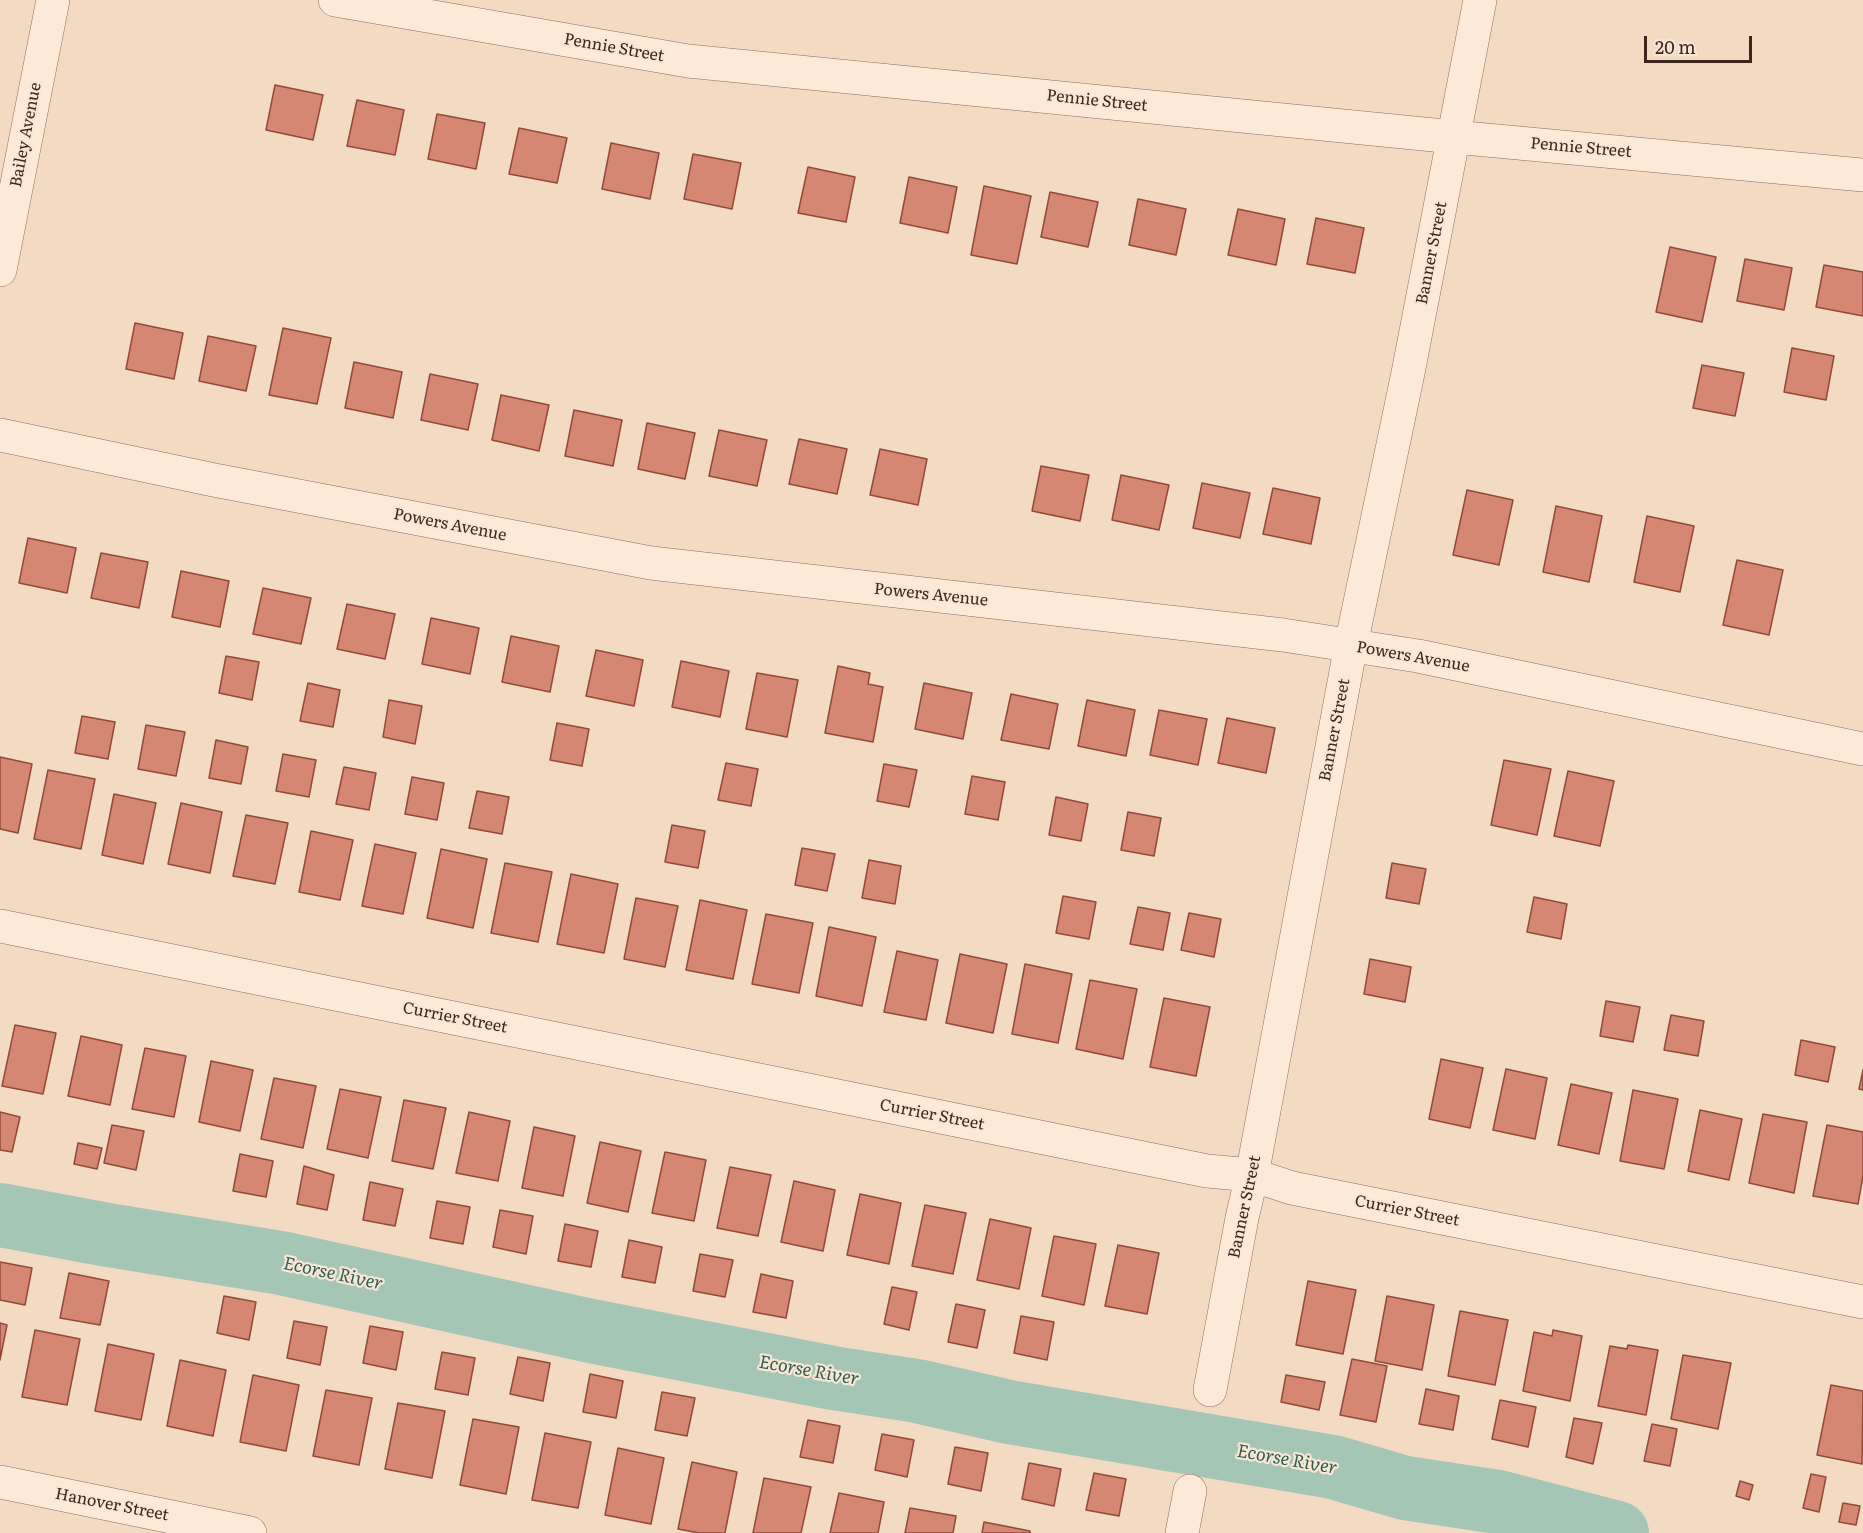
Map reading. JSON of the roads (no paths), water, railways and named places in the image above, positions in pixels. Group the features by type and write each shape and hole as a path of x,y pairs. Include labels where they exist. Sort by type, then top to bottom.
{"street":[{"name":"Bailey Avenue","path":"0,270 53,0"},
{"name":"Pennie Street","path":"335,0 688,61 1863,175"},
{"name":"Banner Street","path":"1210,1390 1351,645 1406,384 1480,0"},
{"name":"Powers Avenue","path":"0,435 214,480 651,563 1283,635 1351,645 1418,656 1863,749"},
{"name":"Currier Street","path":"0,926 1208,1171 1252,1175 1292,1188 1863,1302"},
{"name":"Hanover Street","path":"5,1483 250,1533"},
{"path":"1182,1533 1190,1491"}],"waterway":[{"name":"Ecorse River","path":"0,1215 281,1263 591,1331 833,1378 917,1391 1009,1412 1333,1467 1405,1488 1498,1502 1617,1533"}]}
